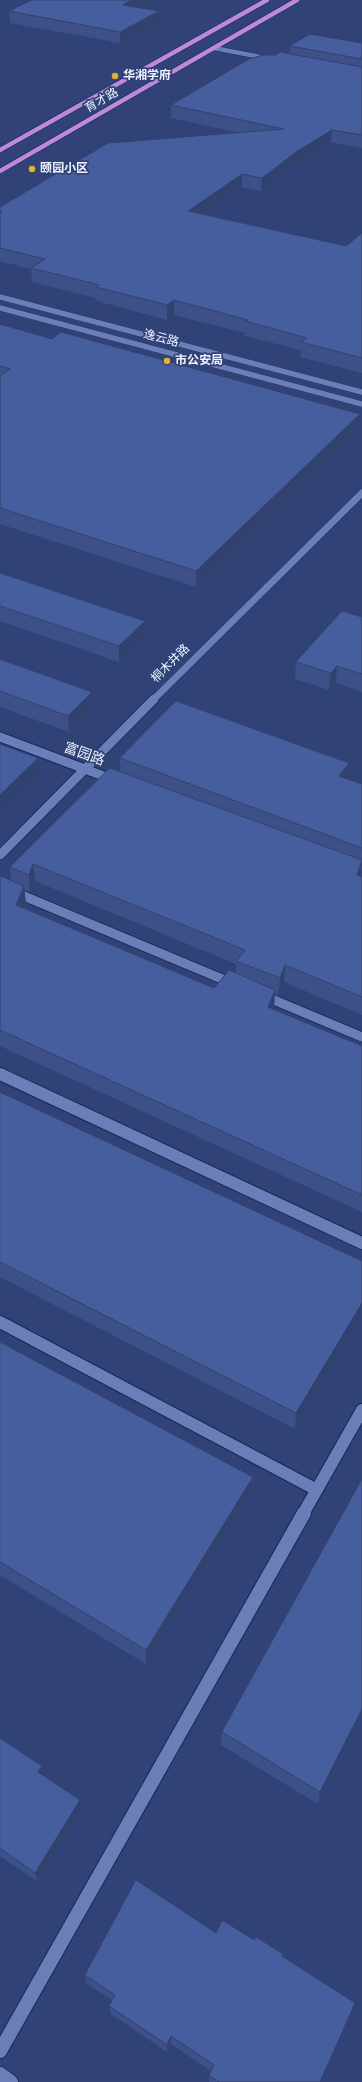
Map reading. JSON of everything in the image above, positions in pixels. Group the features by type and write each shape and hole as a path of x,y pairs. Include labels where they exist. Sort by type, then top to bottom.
{"main road":[{"name":"育才路","path":"0,171 297,0"},
{"path":"292,3 306,0"},
{"name":"育才路","path":"0,150 264,1"},
{"path":"264,1 286,7"}],"street":[{"path":"214,48 276,60"},
{"name":"逸云路","path":"0,297 362,392"},
{"name":"逸云路","path":"0,308 362,404"},
{"name":"桐木井路","path":"0,855 362,493"},
{"name":"富园路","path":"0,737 123,783"},
{"path":"0,886 362,1037"},
{"path":"0,1074 362,1243"},
{"path":"0,1322 317,1490"},
{"path":"0,2051 362,1410"},
{"path":"0,2074 11,2082"}],"building":[{"path":"32,0 132,0 123,5 159,11 120,32 9,11"},
{"path":"310,34 362,43 362,59 290,46"},
{"path":"280,52 362,67 362,135 332,130 296,152 262,178 242,174 188,211 346,246 362,233 362,358 301,342 307,338 245,321 248,320 174,300 167,305 96,287 99,285 31,268 45,259 0,248 0,213 2,212 0,211 0,207 108,143 284,129 171,105 249,59 263,55 275,55"},
{"path":"0,324 52,339 61,332 360,414 196,571 0,508 0,376 10,369 0,366"},
{"path":"0,573 145,621 119,646 0,606"},
{"path":"342,611 362,617 362,674 337,666 331,673 296,662"},
{"path":"0,659 92,692 68,716 0,691"},
{"path":"176,701 349,763 339,776 362,784 362,848 120,758"},
{"path":"0,744 38,758 0,795"},
{"path":"110,768 362,860 357,875 362,877 362,997 285,965 280,978 236,961 245,950 33,864 29,875 10,867"},
{"path":"1,876 24,886 16,905 214,988 229,970 275,990 268,1007 362,1046 362,1195 0,1030"},
{"path":"0,1092 362,1261 362,1303 296,1413 0,1262"},
{"path":"0,1342 253,1477 146,1650 0,1562"},
{"path":"362,1479 362,1709 320,1792 222,1732"},
{"path":"0,1738 42,1766 38,1772 80,1800 35,1873 0,1848"},
{"path":"136,1880 216,1933 222,1920 254,1940 256,1937 283,1954 282,1956 355,2003 320,2082 219,2082 209,2075 214,2065 171,2036 167,2045 109,2006 115,1995 85,1975"}],"place":[{"name":"华湘学府","path":"115,76"},
{"name":"颐园小区","path":"32,169"},
{"name":"市公安局","path":"167,361"}]}
